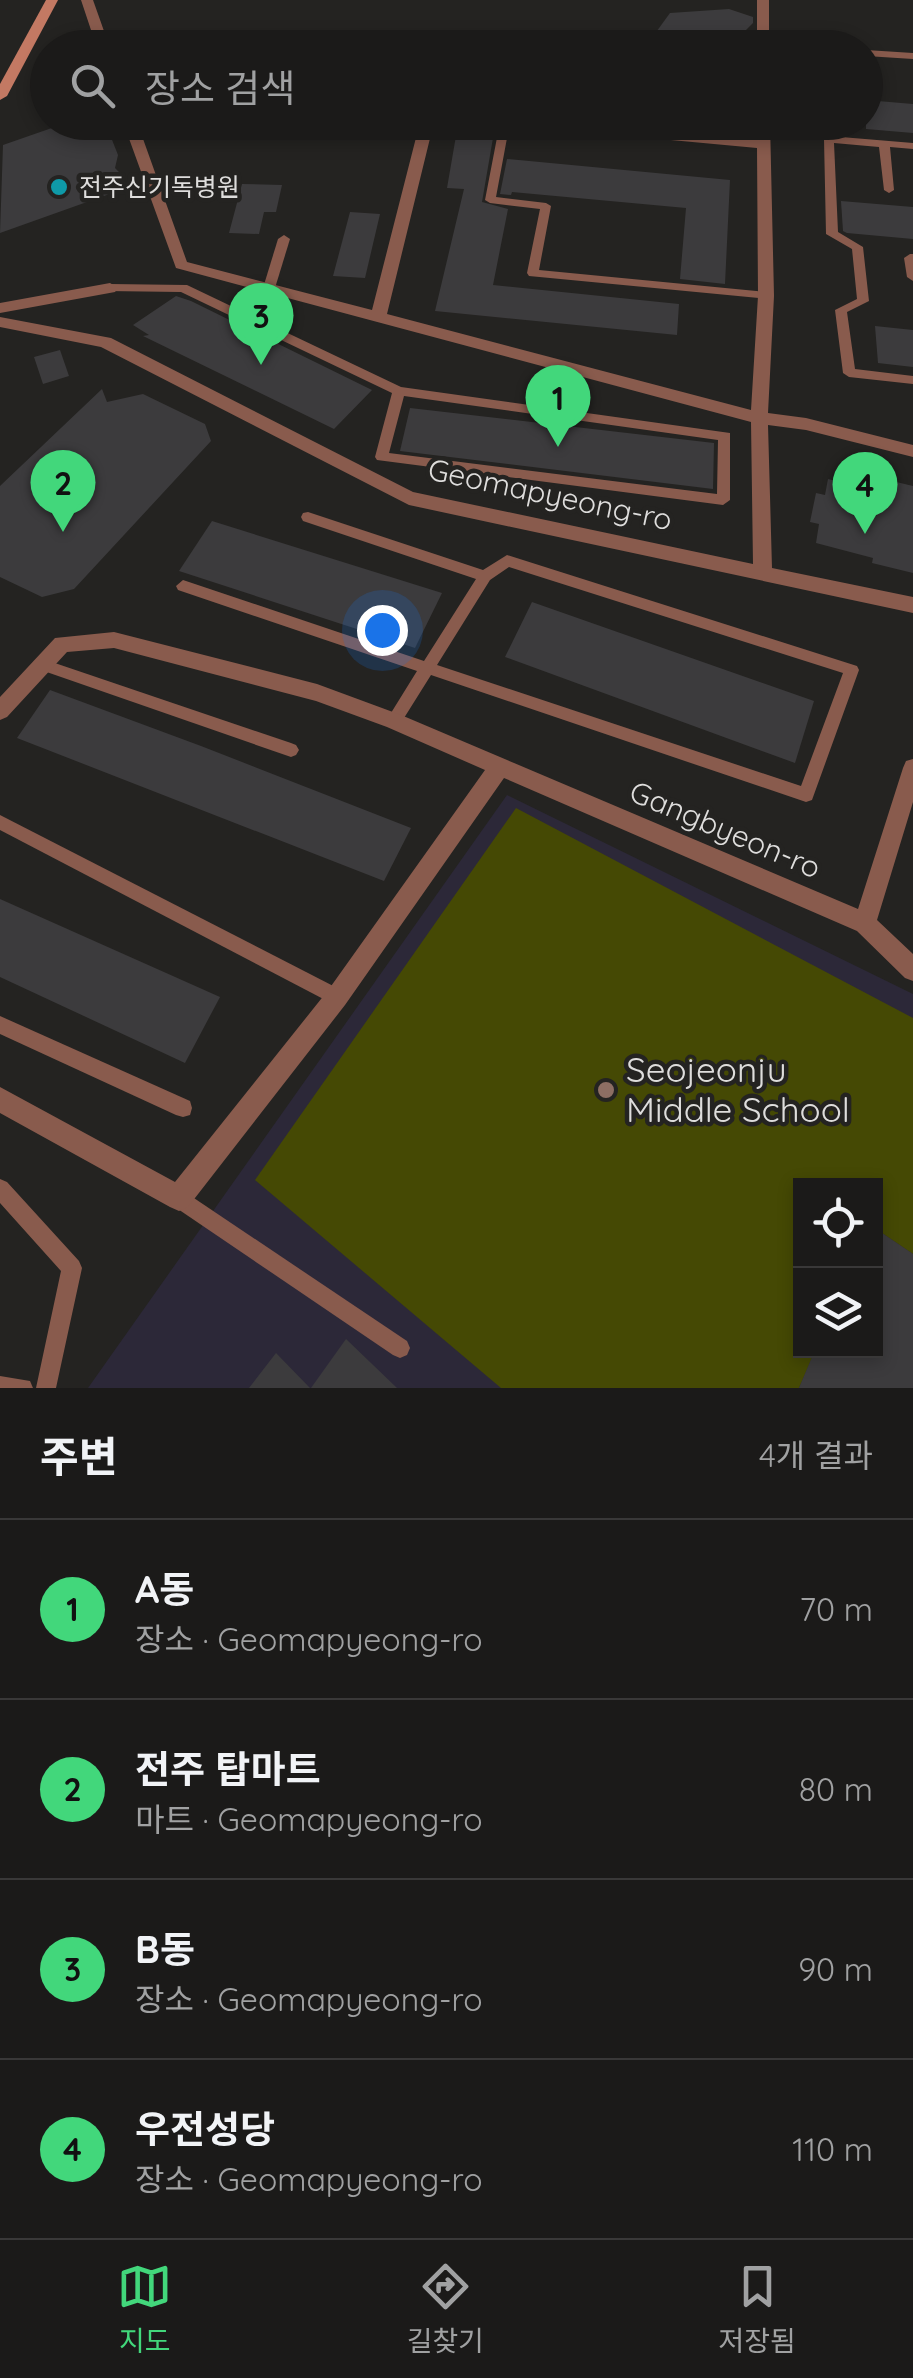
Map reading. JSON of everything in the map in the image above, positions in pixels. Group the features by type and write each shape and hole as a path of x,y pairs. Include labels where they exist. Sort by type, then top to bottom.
{"main road":[{"path":"36,30 52,0"},
{"path":"0,96 30,41"}],"street":[{"path":"87,0 98,30"},
{"path":"763,0 763,30"},
{"path":"136,140 181,265 758,418 806,424 913,450"},
{"path":"378,318 422,140"},
{"path":"719,140 763,144"},
{"path":"763,140 766,296 758,418 763,575"},
{"path":"0,308 110,288"},
{"name":"Geomapyeong-ro","path":"0,322 105,342 409,498 913,606"},
{"name":"Gangbyeon-ro","path":"0,711 62,644 114,640 318,693 394,721 865,923 913,970"},
{"path":"0,1099 178,1198 337,997 500,766"},
{"path":"865,923 913,768"}],"lane":[{"path":"883,54 913,56"},
{"path":"502,140 490,200 546,206 533,273 766,296"},
{"path":"829,140 832,234 858,247 864,302 841,310 850,373 913,380"},
{"path":"840,140 913,146"},
{"path":"884,144 890,190"},
{"path":"268,288 284,240"},
{"path":"913,258 913,277"},
{"path":"110,288 183,288 399,392 725,436 723,500 382,457 399,392"},
{"path":"308,517 486,576"},
{"path":"184,586 428,667 806,795 852,670 507,561 486,576 428,667 394,721"},
{"path":"43,665 291,750"},
{"path":"0,822 337,997"},
{"path":"0,1025 183,1108"},
{"path":"0,1190 72,1268 46,1388"},
{"path":"178,1198 400,1348"},
{"path":"0,1386 22,1388"}],"shaded area":[{"name":"Seojeonju Middle School","path":"507,795 913,994 913,1388 88,1388"},
{"name":"Seojeonju Middle School","path":"516,808 913,1018 913,1254 883,1234 883,1178 793,1178 793,1358 812,1358 799,1388 501,1388 255,1180"}],"building":[{"path":"729,9 753,17 753,23 746,30 658,30 670,13"},
{"path":"883,101 913,104 913,133 883,130"},
{"name":"전주신기독병원","path":"30,136 30,140 112,140 118,155 115,168 124,177 115,192 0,233 3,145"},
{"path":"455,140 493,140 482,202 508,209 493,285 679,304 677,335 435,311 464,189 447,188"},
{"path":"507,159 730,180 725,284 680,279 686,208 500,194"},
{"path":"242,184 282,185 276,212 264,212 259,234 229,233"},
{"path":"841,201 913,207 913,239 843,231"},
{"path":"350,212 380,214 365,278 333,276"},
{"path":"176,296 372,390 334,429 143,336 149,335 133,325"},
{"path":"875,326 913,330 913,367 878,363"},
{"path":"60,350 69,376 43,384 34,357"},
{"path":"102,389 107,402 143,394 205,424 211,441 74,589 42,597 0,577 0,486"},
{"path":"410,408 714,443 713,489 400,451"},
{"path":"828,479 886,493 888,480 913,486 913,573 816,543 819,524 810,522 816,493 825,495"},
{"path":"212,521 442,593 415,648 179,571"},
{"path":"532,602 814,701 795,763 505,657"},
{"path":"50,690 411,828 384,881 17,738"},
{"path":"0,899 220,997 185,1063 0,977"},
{"path":"883,1234 913,1254 913,1388 799,1388 812,1358 883,1358"},
{"path":"346,1339 397,1388 311,1388"},
{"path":"276,1353 310,1388 249,1388"}],"place":[{"name":"전주신기독병원","path":"59,187"},
{"name":"B동","path":"261,365"},
{"name":"A동","path":"558,447"},
{"name":"전주 탑마트","path":"63,532"},
{"name":"우전성당","path":"865,534"},
{"name":"Seojeonju Middle School","path":"606,1090"}]}
